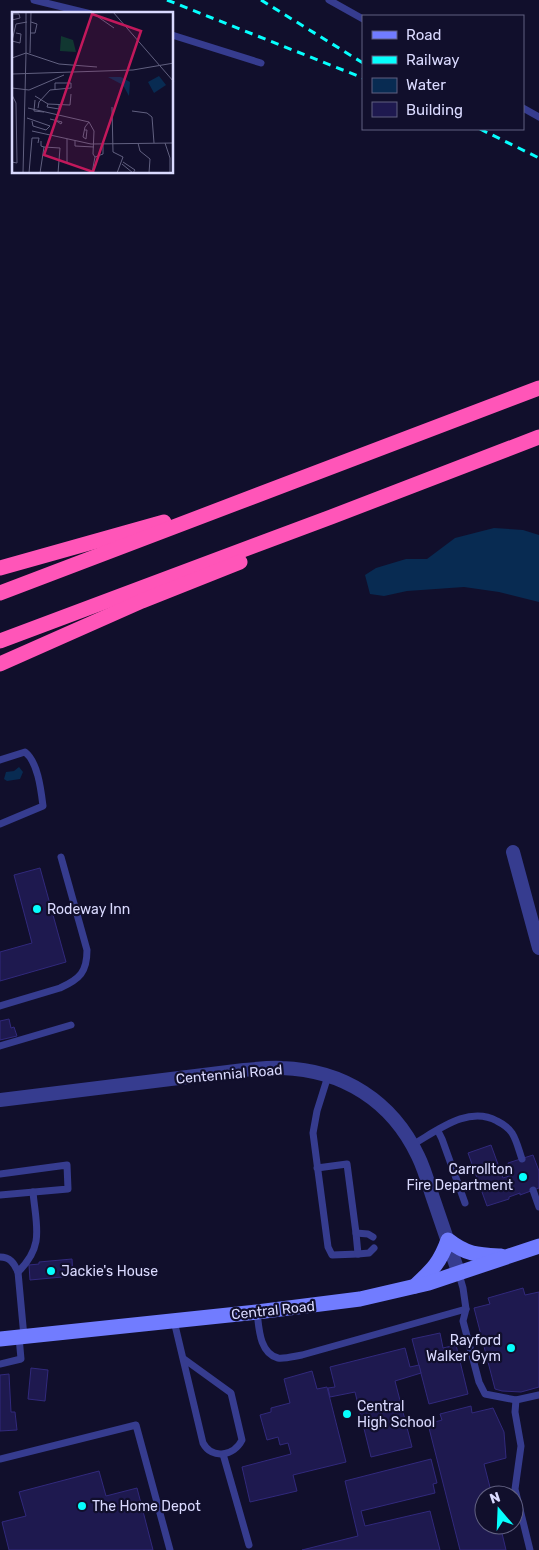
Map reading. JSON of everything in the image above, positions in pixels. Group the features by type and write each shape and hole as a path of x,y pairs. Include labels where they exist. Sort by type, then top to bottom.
{"highway":[{"path":"0,593 539,388"},
{"path":"0,641 539,437"},
{"path":"0,568 137,529 226,507"},
{"path":"0,664 142,600 267,552 331,517"}],"street":[{"path":"513,852 539,948"},
{"name":"Centennial Road","path":"0,1098 244,1070 282,1068 340,1078 368,1095 398,1122 412,1145 419,1157 459,1274"},
{"path":"414,1287 437,1264 448,1240 458,1248 473,1254 509,1257"},
{"name":"Central Road","path":"0,1339 335,1303 414,1287 459,1274 539,1246"}],"lane":[{"path":"34,0 83,12"},
{"path":"329,0 362,18"},
{"path":"174,36 261,63"},
{"path":"524,109 539,117"},
{"path":"0,760 25,752 28,755 39,780 43,806 0,824"},
{"path":"0,1006 60,988 84,971 87,962 87,950 62,857"},
{"path":"0,1046 71,1025"},
{"path":"328,1076 316,1111 313,1133 329,1252 332,1255 358,1254 369,1253 374,1248"},
{"path":"412,1145 466,1116 478,1115 491,1117 503,1124 512,1133 522,1159"},
{"path":"438,1131 465,1203"},
{"path":"317,1168 346,1164 358,1254"},
{"path":"0,1174 67,1165 68,1189 0,1196"},
{"path":"533,1190 539,1207"},
{"path":"18,1272 35,1250 37,1240 33,1192"},
{"path":"356,1233 368,1234 373,1237"},
{"path":"0,1257 10,1259 15,1264 18,1272 21,1337 21,1359 0,1364"},
{"path":"459,1274 466,1308 463,1321 479,1382 485,1394 516,1400 539,1395"},
{"path":"256,1312 263,1345 271,1355 280,1358 302,1355 466,1308"},
{"path":"174,1321 204,1443 209,1451 215,1454 223,1454 234,1450 242,1440 231,1393 184,1360"},
{"path":"516,1400 515,1412 521,1446 515,1489 530,1550"},
{"path":"0,1459 136,1425 170,1550"},
{"path":"223,1454 250,1545"}],"water":[{"path":"494,528 523,530 539,535 539,602 499,592 464,587 407,591 384,596 370,594 365,575 376,568 406,559 427,559 455,538"},
{"path":"19,767 23,772 20,779 7,781 4,779 6,772 14,771"}],"building":[{"name":"Rodeway Inn","path":"40,868 66,962 0,981 0,952 32,943 14,875"},
{"path":"9,1019 11,1028 14,1027 17,1036 0,1040 0,1021"},
{"name":"Carrollton Fire Department","path":"491,1145 503,1178 512,1175 508,1163 533,1155 539,1171 539,1188 487,1206 468,1153"},
{"name":"Jackie's House","path":"72,1259 73,1276 30,1280 29,1265 39,1264 39,1262"},
{"name":"Rayford Walker Gym","path":"523,1288 525,1295 539,1292 539,1387 521,1392 502,1391 495,1389 474,1308 490,1304 488,1298"},
{"path":"440,1333 443,1348 456,1345 468,1394 429,1404 412,1339"},
{"path":"405,1348 410,1367 419,1365 421,1373 395,1381 412,1447 371,1457 355,1392 330,1397 328,1388 335,1387 330,1367"},
{"path":"31,1368 48,1370 45,1401 28,1399"},
{"path":"312,1371 317,1389 327,1387 346,1462 293,1475 297,1491 250,1502 242,1467 291,1454 288,1443 280,1445 278,1437 267,1440 260,1415 271,1412 271,1408 290,1403 284,1379"},
{"path":"9,1374 11,1412 15,1412 17,1430 0,1431 0,1375"},
{"path":"471,1406 472,1413 493,1408 504,1432 506,1458 484,1464 489,1485 474,1485 474,1535 502,1535 506,1550 460,1550 428,1424 442,1420 440,1414"},
{"path":"431,1459 437,1483 433,1484 435,1493 361,1511 365,1526 430,1511 440,1550 302,1550 358,1536 345,1481"},
{"name":"The Home Depot","path":"99,1471 106,1496 137,1488 153,1550 9,1550 2,1522 26,1516 19,1492"}],"railway":[{"path":"167,0 362,78"},
{"path":"261,0 362,62"},
{"path":"482,130 539,158"}],"place":[{"name":"Rodeway Inn","path":"37,909"},
{"name":"Carrollton Fire Department","path":"523,1177"},
{"name":"Jackie's House","path":"51,1271"},
{"name":"Rayford Walker Gym","path":"511,1348"},
{"name":"Central High School","path":"347,1414"},
{"name":"The Home Depot","path":"82,1506"}]}
